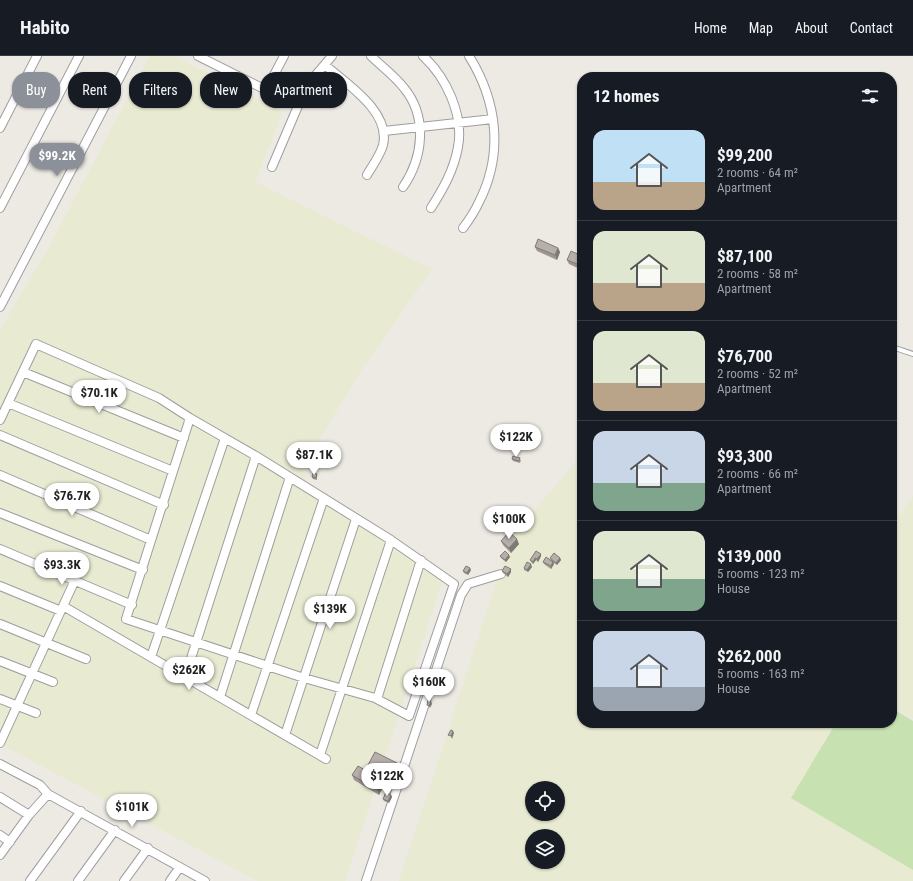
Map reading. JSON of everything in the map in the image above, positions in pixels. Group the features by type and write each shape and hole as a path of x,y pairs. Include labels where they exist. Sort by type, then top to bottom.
{"street":[{"path":"0,128 37,56"},
{"path":"0,208 80,56"},
{"path":"0,307 131,56"},
{"path":"198,56 260,86"},
{"path":"318,72 332,56"},
{"path":"370,56 405,88 414,105 420,128 421,142 418,159 411,175 403,186"},
{"path":"423,56 441,76 452,98 458,124 458,146 452,169 431,208"},
{"path":"463,228 480,202 489,178 495,150 493,119 484,82 469,56"},
{"path":"275,72 281,57"},
{"path":"324,65 376,111 384,131 383,146 366,175"},
{"path":"272,167 297,108"},
{"path":"384,131 493,119"},
{"path":"0,420 36,344 159,398 324,498 421,560 454,584 409,716 377,699 304,678 126,619 132,605 190,418"},
{"path":"23,372 184,438"},
{"path":"8,402 173,471"},
{"path":"0,435 163,505"},
{"path":"151,657 225,438"},
{"path":"186,677 256,456"},
{"path":"0,475 151,540"},
{"path":"220,697 290,477"},
{"path":"251,715 324,498"},
{"path":"0,512 142,570"},
{"path":"285,735 356,519"},
{"path":"0,586 62,608 151,657 323,757 342,688 391,540"},
{"path":"0,549 132,605"},
{"path":"377,699 421,560"},
{"path":"366,881 461,595 468,584 501,574"},
{"path":"0,743 75,580"},
{"path":"0,624 86,659"},
{"path":"0,661 53,682"},
{"path":"0,699 36,713"},
{"path":"0,764 40,785 48,794 148,848 205,881"},
{"path":"0,855 29,815 48,794"},
{"path":"0,797 29,815"},
{"path":"30,881 81,811"},
{"path":"78,881 115,830"},
{"path":"0,835 10,842"},
{"path":"124,881 148,848"},
{"path":"170,881 180,867"}],"lane":[{"path":"897,349 913,354"}],"green space":[{"path":"150,56 174,56 206,72 200,72 200,108 252,108 252,95 260,99 260,108 277,108 283,111 255,182 432,269 364,366 309,456 304,489 444,576 345,881 258,881 0,744 0,330 50,245 129,96 129,108 192,108 192,72 142,72"},
{"path":"577,461 577,728 873,728 913,838 913,881 399,881 511,537"},
{"path":"913,496 913,719 897,710 897,518"},
{"path":"897,711 913,721 913,870 791,798 833,728 897,728"}],"building":[{"path":"538,239 558,248 555,255 535,247"},
{"path":"571,251 577,254 577,264 567,260"},
{"path":"513,456 520,458 519,461 512,459"},
{"path":"313,473 317,474 316,478 312,477"},
{"path":"509,532 517,539 509,548 501,541"},
{"path":"505,551 509,555 505,560 500,556"},
{"path":"536,551 541,554 537,559 535,558 533,562 530,560"},
{"path":"554,553 560,558 556,563 550,558"},
{"path":"546,557 553,562 551,566 543,562"},
{"path":"527,562 531,564 527,570 524,568"},
{"path":"466,566 470,568 467,573 463,571"},
{"path":"505,566 511,569 507,574 502,571"},
{"path":"428,700 431,701 429,706 427,705"},
{"path":"451,730 453,731 451,736 448,735"},
{"path":"375,752 397,763 391,776 368,765"},
{"path":"358,766 383,780 377,790 352,775"},
{"path":"386,792 391,795 388,801 383,799"}]}
